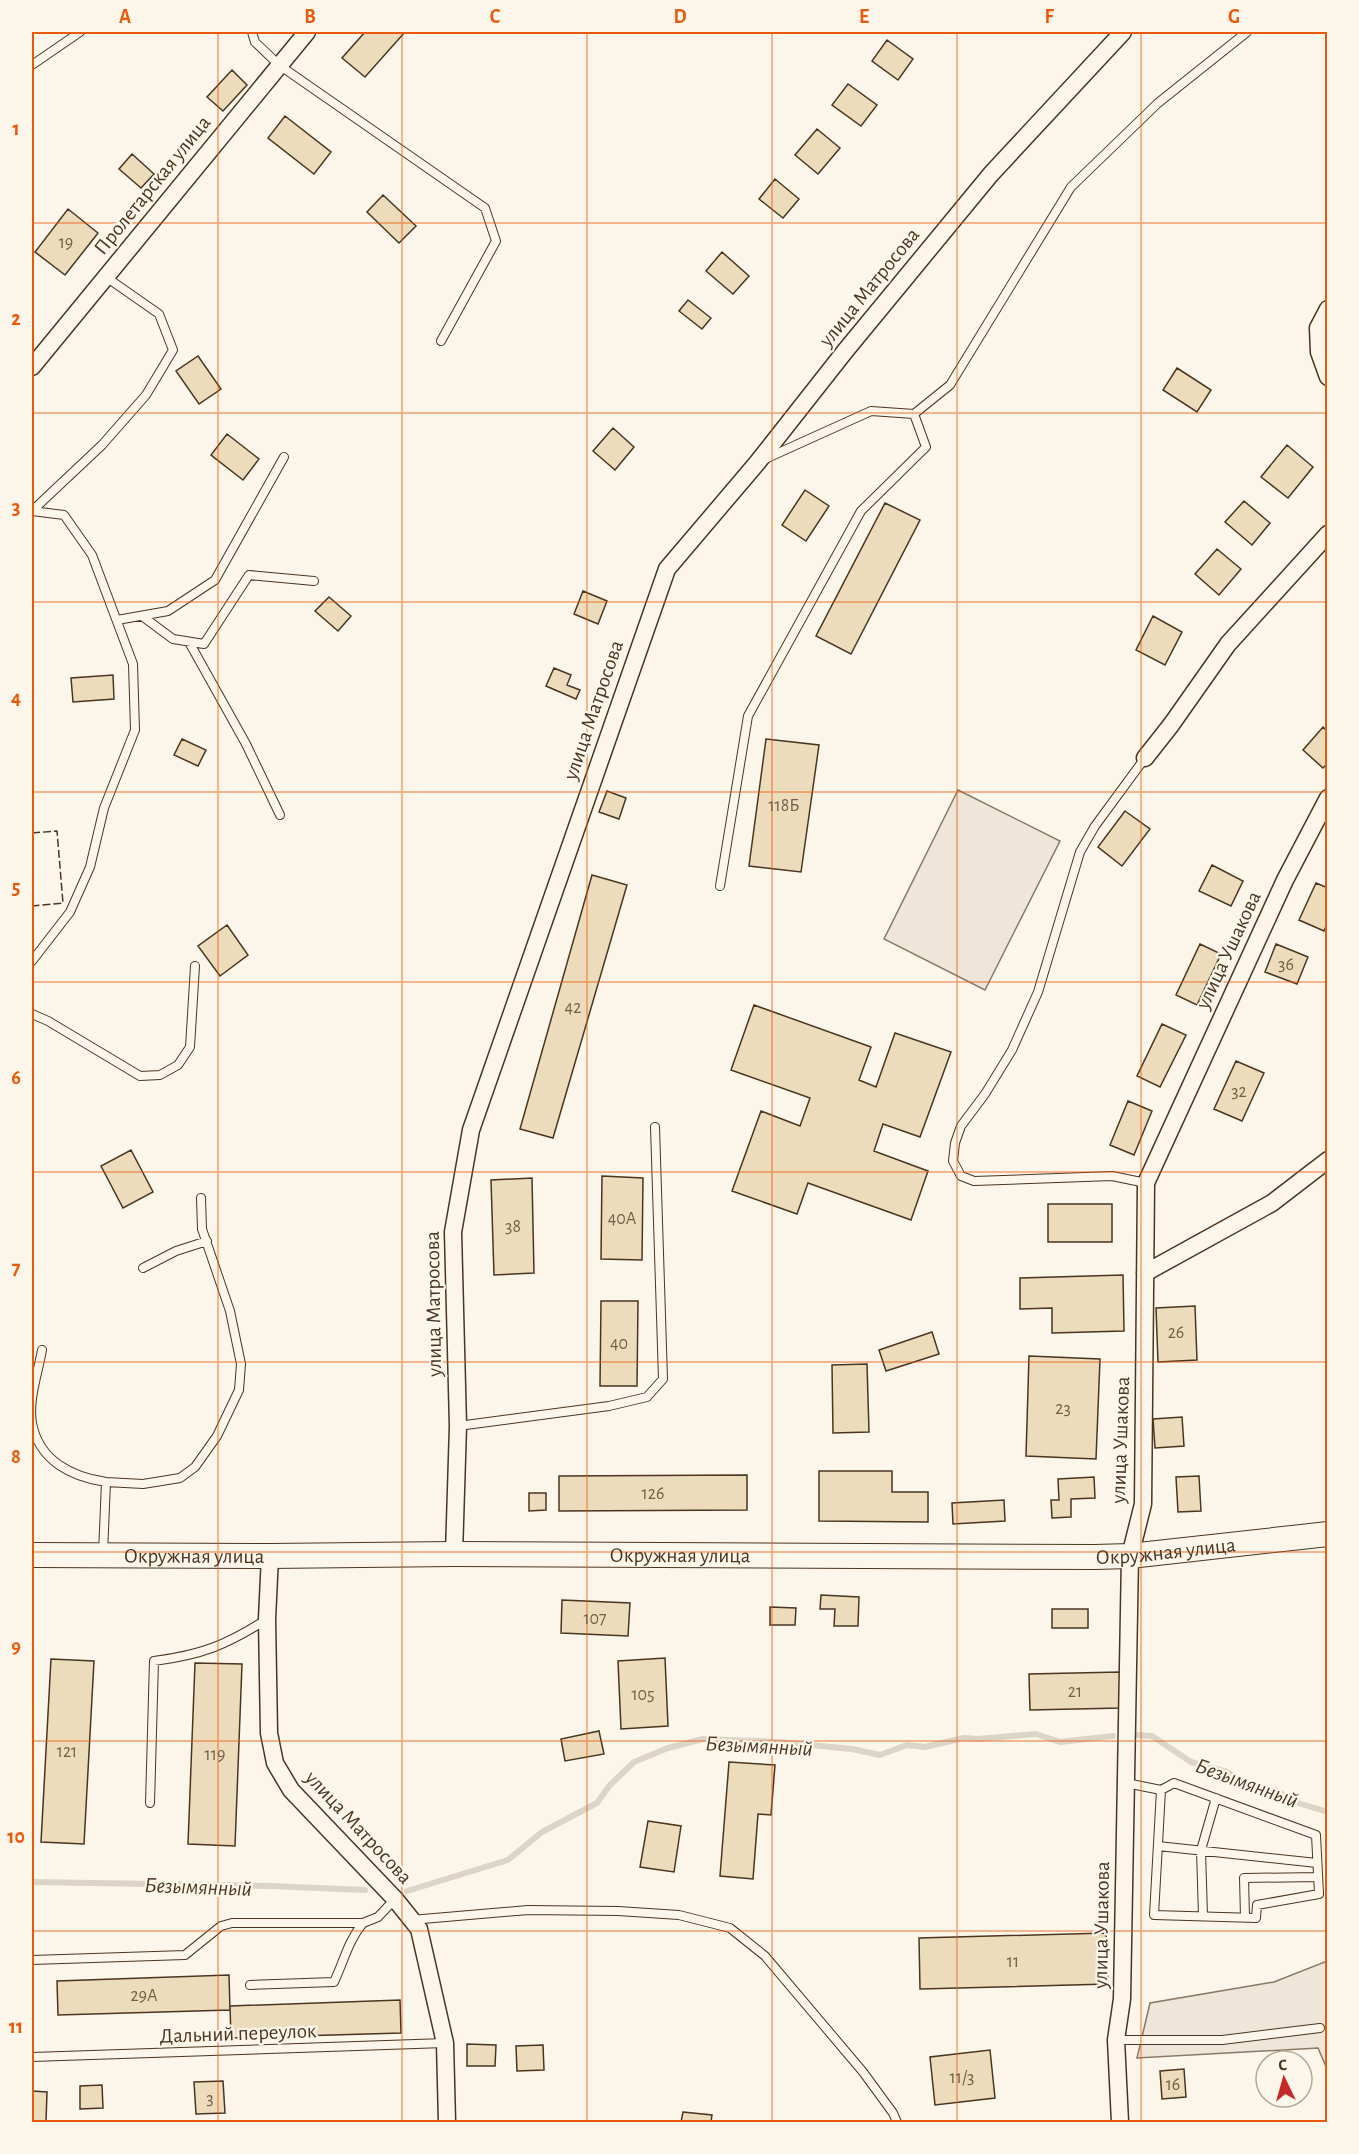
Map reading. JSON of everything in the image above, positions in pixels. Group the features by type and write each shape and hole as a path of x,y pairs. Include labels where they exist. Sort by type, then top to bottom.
{"main road":[{"name":"Окружная улица","path":"32,1555 1130,1556 1328,1534"}],"street":[{"name":"Пролетарская улица","path":"32,368 307,32"},
{"name":"улица Матросова","path":"454,1554 458,1426 453,1232 471,1130 667,569 757,463 846,350 991,174 1123,32"},
{"path":"1328,309 1318,328 1319,352 1328,376"},
{"path":"1145,758 1228,644 1328,534"},
{"name":"улица Ушакова","path":"1120,2122 1116,2040 1122,1999 1130,1556 1143,1504 1146,1183 1285,880 1328,798"},
{"path":"1145,1273 1272,1203 1328,1160"},
{"name":"улица Матросова","path":"270,1556 267,1619 269,1733 275,1763 291,1790 395,1899 419,1929 445,2043 447,2122"}],"lane":[{"path":"32,65 80,32"},
{"path":"252,32 255,42 279,65 485,208 496,241 441,341"},
{"path":"757,463 871,411 914,414 950,386 1071,187 1158,103 1246,32"},
{"path":"32,511 110,437 146,395 173,350 159,314 106,277"},
{"path":"720,886 748,716 861,511 926,447 914,414"},
{"path":"117,620 168,611 214,580 284,457"},
{"path":"32,511 64,515 92,555 133,664 135,730 104,807 90,867 70,912 32,962"},
{"path":"142,616 173,639 204,644 249,575 314,581"},
{"path":"189,642 246,744 280,815"},
{"path":"1145,758 1095,826 1080,852 1038,992 1012,1050 985,1094 961,1126 955,1143 953,1161 961,1176 974,1180 1112,1176 1146,1183"},
{"path":"32,1014 48,1021 140,1076 160,1075 178,1065 190,1047 195,966"},
{"path":"458,1426 609,1406 647,1397 663,1379 655,1126"},
{"path":"42,1350 32,1399 32,1423 49,1457 70,1473 86,1479 106,1482 144,1484 180,1478 195,1467 217,1436 239,1390 241,1364 232,1322 202,1229 201,1198"},
{"path":"143,1268 176,1251 207,1241"},
{"path":"103,1555 106,1482"},
{"path":"150,1803 154,1661 189,1656 237,1639 267,1619"},
{"path":"1126,1783 1161,1790 1174,1783 1316,1835 1319,1894 1257,1905 1256,1918 1154,1915 1161,1790"},
{"path":"1203,1916 1201,1850 1216,1798"},
{"path":"1158,1846 1317,1863"},
{"path":"1245,1917 1245,1878 1318,1877"},
{"path":"32,1960 185,1955 221,1926 232,1923 363,1923 378,1917 395,1899"},
{"path":"411,1920 528,1910 618,1911 679,1915 730,1928 765,1956 863,2072 897,2122"},
{"path":"250,1985 334,1982 343,1964 352,1936 363,1923"},
{"path":"1116,2040 1222,2040 1320,2028"},
{"name":"Дальний переулок","path":"32,2057 445,2043"}],"shaded area":[{"path":"958,790 1060,841 985,990 884,939"},
{"path":"1327,1961 1327,2069 1318,2048 1254,2049 1254,2052 1137,2058 1150,2003 1274,1982"}],"building":[{"path":"365,32 405,32 365,77 342,58"},
{"path":"887,40 913,59 898,80 872,61"},
{"path":"232,70 247,85 223,111 207,97"},
{"path":"848,84 877,105 861,126 832,105"},
{"path":"285,116 331,152 314,174 268,138"},
{"path":"817,129 840,148 818,174 795,155"},
{"path":"132,154 154,174 141,188 119,169"},
{"path":"775,179 799,199 783,218 759,199"},
{"path":"383,195 416,226 399,243 367,212"},
{"path":"68,209 98,233 65,275 35,252"},
{"path":"722,252 749,276 733,294 706,271"},
{"path":"688,300 711,318 702,329 679,311"},
{"path":"198,356 221,389 199,404 176,371"},
{"path":"1177,368 1211,390 1197,412 1163,390"},
{"path":"613,428 634,447 615,470 593,451"},
{"path":"227,434 259,459 243,480 211,455"},
{"path":"1287,445 1313,467 1288,498 1261,477"},
{"path":"805,490 829,506 806,541 782,525"},
{"path":"1244,501 1270,523 1252,545 1225,522"},
{"path":"885,503 920,520 851,654 816,636"},
{"path":"1217,549 1241,569 1219,595 1195,574"},
{"path":"583,591 607,601 598,624 574,614"},
{"path":"329,597 351,616 338,631 315,611"},
{"path":"1153,616 1182,632 1165,665 1136,650"},
{"path":"554,668 571,675 567,685 580,690 576,699 546,686"},
{"path":"113,675 114,699 73,702 71,678"},
{"path":"1323,727 1328,732 1328,763 1323,768 1303,750"},
{"path":"182,739 206,750 198,766 174,755"},
{"path":"766,739 819,745 801,872 749,866"},
{"path":"607,791 626,798 619,819 599,812"},
{"path":"1125,811 1150,829 1122,866 1098,847"},
{"path":"1212,865 1243,881 1231,906 1199,891"},
{"path":"592,875 627,885 553,1138 520,1129"},
{"path":"1316,883 1328,888 1328,922 1324,931 1299,920"},
{"path":"227,925 248,955 220,976 198,946"},
{"path":"1200,944 1221,954 1197,1005 1176,995"},
{"path":"1276,944 1308,957 1297,984 1265,972"},
{"path":"754,1005 871,1047 859,1080 876,1087 895,1033 951,1052 920,1137 883,1124 874,1151 928,1171 911,1220 808,1183 797,1214 732,1191 761,1111 800,1126 810,1098 731,1070"},
{"path":"1162,1024 1186,1035 1160,1087 1137,1076"},
{"path":"1236,1061 1264,1073 1242,1121 1214,1109"},
{"path":"1128,1101 1152,1111 1134,1155 1110,1145"},
{"path":"131,1150 153,1192 123,1208 101,1166"},
{"path":"602,1176 643,1178 642,1260 601,1259"},
{"path":"532,1178 534,1273 494,1275 491,1180"},
{"path":"1048,1204 1112,1204 1112,1242 1048,1242"},
{"path":"1123,1275 1124,1331 1052,1333 1052,1308 1020,1309 1020,1278"},
{"path":"601,1301 638,1301 637,1386 600,1386"},
{"path":"1195,1306 1197,1360 1158,1362 1156,1308"},
{"path":"932,1332 939,1354 886,1371 879,1350"},
{"path":"1029,1356 1100,1359 1096,1459 1026,1456"},
{"path":"867,1364 869,1432 833,1433 832,1365"},
{"path":"1182,1417 1184,1446 1155,1448 1153,1419"},
{"path":"819,1471 892,1471 892,1492 928,1492 928,1522 819,1521"},
{"path":"747,1475 747,1510 559,1511 559,1476"},
{"path":"1199,1476 1201,1511 1178,1512 1176,1477"},
{"path":"1094,1477 1095,1498 1071,1499 1071,1517 1052,1518 1051,1500 1059,1500 1058,1479"},
{"path":"529,1493 546,1493 546,1510 529,1511"},
{"path":"1004,1500 1005,1521 953,1524 952,1503"},
{"path":"821,1595 859,1597 858,1626 834,1626 835,1609 820,1609"},
{"path":"562,1600 630,1603 628,1636 561,1633"},
{"path":"770,1607 796,1608 795,1625 770,1625"},
{"path":"1052,1609 1088,1609 1088,1628 1052,1628"},
{"path":"665,1658 668,1726 621,1729 618,1661"},
{"path":"51,1659 94,1661 84,1844 41,1842"},
{"path":"195,1663 242,1664 235,1846 188,1844"},
{"path":"1120,1672 1121,1708 1030,1710 1029,1674"},
{"path":"599,1731 604,1754 565,1761 561,1739"},
{"path":"729,1762 775,1765 771,1815 758,1814 753,1879 720,1876"},
{"path":"648,1821 681,1826 674,1872 640,1867"},
{"path":"1106,1933 1108,1984 920,1989 919,1938"},
{"path":"229,1975 230,2010 58,2015 57,1981"},
{"path":"400,2000 401,2033 231,2038 230,2006"},
{"path":"467,2044 496,2045 495,2066 467,2066"},
{"path":"543,2045 544,2070 517,2071 516,2046"},
{"path":"990,2050 995,2098 935,2105 930,2057"},
{"path":"1184,2069 1186,2097 1162,2099 1160,2071"},
{"path":"223,2081 225,2113 196,2114 194,2082"},
{"path":"102,2085 103,2108 80,2109 80,2086"},
{"path":"32,2091 47,2092 46,2122 32,2122"},
{"path":"683,2112 712,2115 711,2122 681,2122"}],"waterway":[{"name":"Безымянный","path":"407,1891 508,1860 542,1832 597,1803 610,1785 634,1762 668,1748 703,1739 780,1742 852,1749 880,1755 907,1745 925,1747 964,1738 1036,1734 1060,1742 1113,1736"},
{"name":"Безымянный","path":"1136,1735 1152,1736 1191,1762 1227,1772 1253,1787 1277,1791 1298,1803 1328,1812"},
{"name":"Безымянный","path":"32,1882 365,1890"}],"fence":[{"path":"32,833 57,831 63,903 32,906"}]}
